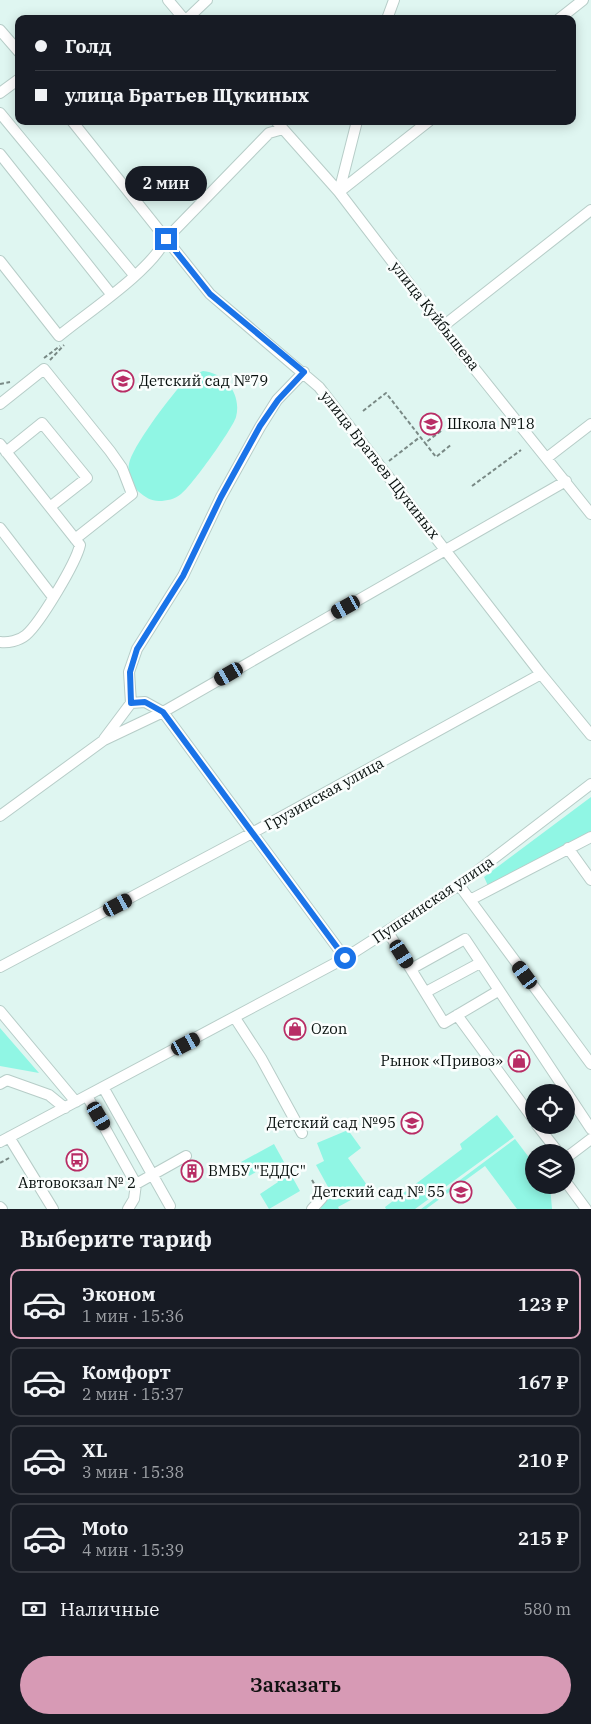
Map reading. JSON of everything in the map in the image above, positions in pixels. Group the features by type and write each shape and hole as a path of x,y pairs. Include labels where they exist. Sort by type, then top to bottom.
{"street":[{"path":"168,0 182,15"},
{"path":"190,15 207,0"},
{"path":"388,15 394,0"},
{"path":"564,15 583,0"},
{"path":"0,30 15,47"},
{"path":"0,94 15,82"},
{"path":"0,113 134,275"},
{"name":"улица Братьев Щукиных","path":"76,125 210,294 304,372 319,388 380,468 446,549 541,674 591,735"},
{"name":"улица Куйбышева","path":"280,125 339,192 591,514"},
{"path":"339,192 356,125"},
{"path":"339,192 424,125"},
{"path":"0,261 59,336 134,275 160,250 166,239 269,133 283,129"},
{"path":"0,154 111,294"},
{"path":"442,326 591,210"},
{"path":"0,404 44,369 122,468 132,489 132,494 75,539"},
{"path":"104,740 131,703 130,672 137,649 183,576 221,497 260,426 278,400 304,372"},
{"path":"0,642 18,640 26,635 53,597 77,556 80,545 3,448 42,423 87,478 50,507"},
{"path":"548,457 591,424"},
{"path":"0,816 104,740 163,712 566,480"},
{"path":"0,528 53,597"},
{"name":"Грузинская улица","path":"0,968 252,833 541,674"},
{"path":"131,703 145,702 163,712 345,958"},
{"name":"Пушкинская улица","path":"4,1140 235,1018 345,958 388,932 459,885 591,784"},
{"path":"470,900 591,837"},
{"path":"568,848 591,880"},
{"path":"459,885 591,1064"},
{"path":"388,932 444,1023 498,991"},
{"path":"411,969 465,939 591,1130"},
{"path":"426,992 480,963"},
{"path":"0,1011 76,1102"},
{"path":"457,1015 525,1108"},
{"path":"235,1018 261,1058 302,1133"},
{"path":"0,1084 7,1080 49,1095 65,1108"},
{"path":"103,1087 170,1206"},
{"path":"87,1096 136,1184 134,1199 128,1209"},
{"path":"544,1134 552,1144"},
{"path":"575,1151 591,1139"},
{"path":"4,1140 53,1209"},
{"path":"136,1184 186,1156"},
{"path":"575,1194 586,1209"},
{"path":"312,1209 322,1198"}],"path":[{"path":"44,369 63,346 62,333"},
{"path":"363,411 386,393 436,457 452,444"},
{"path":"425,443 441,431"},
{"path":"380,468 420,437"},
{"path":"472,486 521,450"}],"green space":[{"path":"203,371 218,376 230,386 236,400 236,417 202,469 179,496 165,501 146,497 136,489 129,476 129,464 132,456 151,424 181,385 191,376"},
{"path":"591,797 591,842 490,890 484,877"},
{"path":"0,1028 39,1073 0,1066"},
{"path":"497,1115 514,1137 415,1209 386,1209 385,1207 462,1149 460,1144"},
{"path":"348,1130 361,1148 348,1158 367,1185 360,1195 338,1207 339,1209 321,1209 318,1204 333,1196 316,1165 324,1161 317,1143"},
{"path":"515,1139 525,1152 525,1194 551,1194 552,1209 517,1209 485,1166 426,1209 421,1209"},
{"path":"274,1144 300,1191 269,1209 260,1194 278,1182 268,1165 249,1176 241,1162"}],"place":[{"name":"Детский сад №79","path":"123,381"},
{"name":"Школа №18","path":"431,424"},
{"name":"Ozon","path":"295,1029"},
{"name":"Рынок «Привоз»","path":"519,1061"},
{"name":"Детский сад №95","path":"412,1123"},
{"name":"Автовокзал № 2","path":"77,1160"},
{"name":"ВМБУ \"ЕДДС\"","path":"192,1171"},
{"name":"Детский сад № 55","path":"461,1192"}],"route":[{"path":"166,239 210,294 304,372 278,400 260,426 221,497 183,576 137,649 130,672 131,703 145,702 163,712 345,958"}]}
